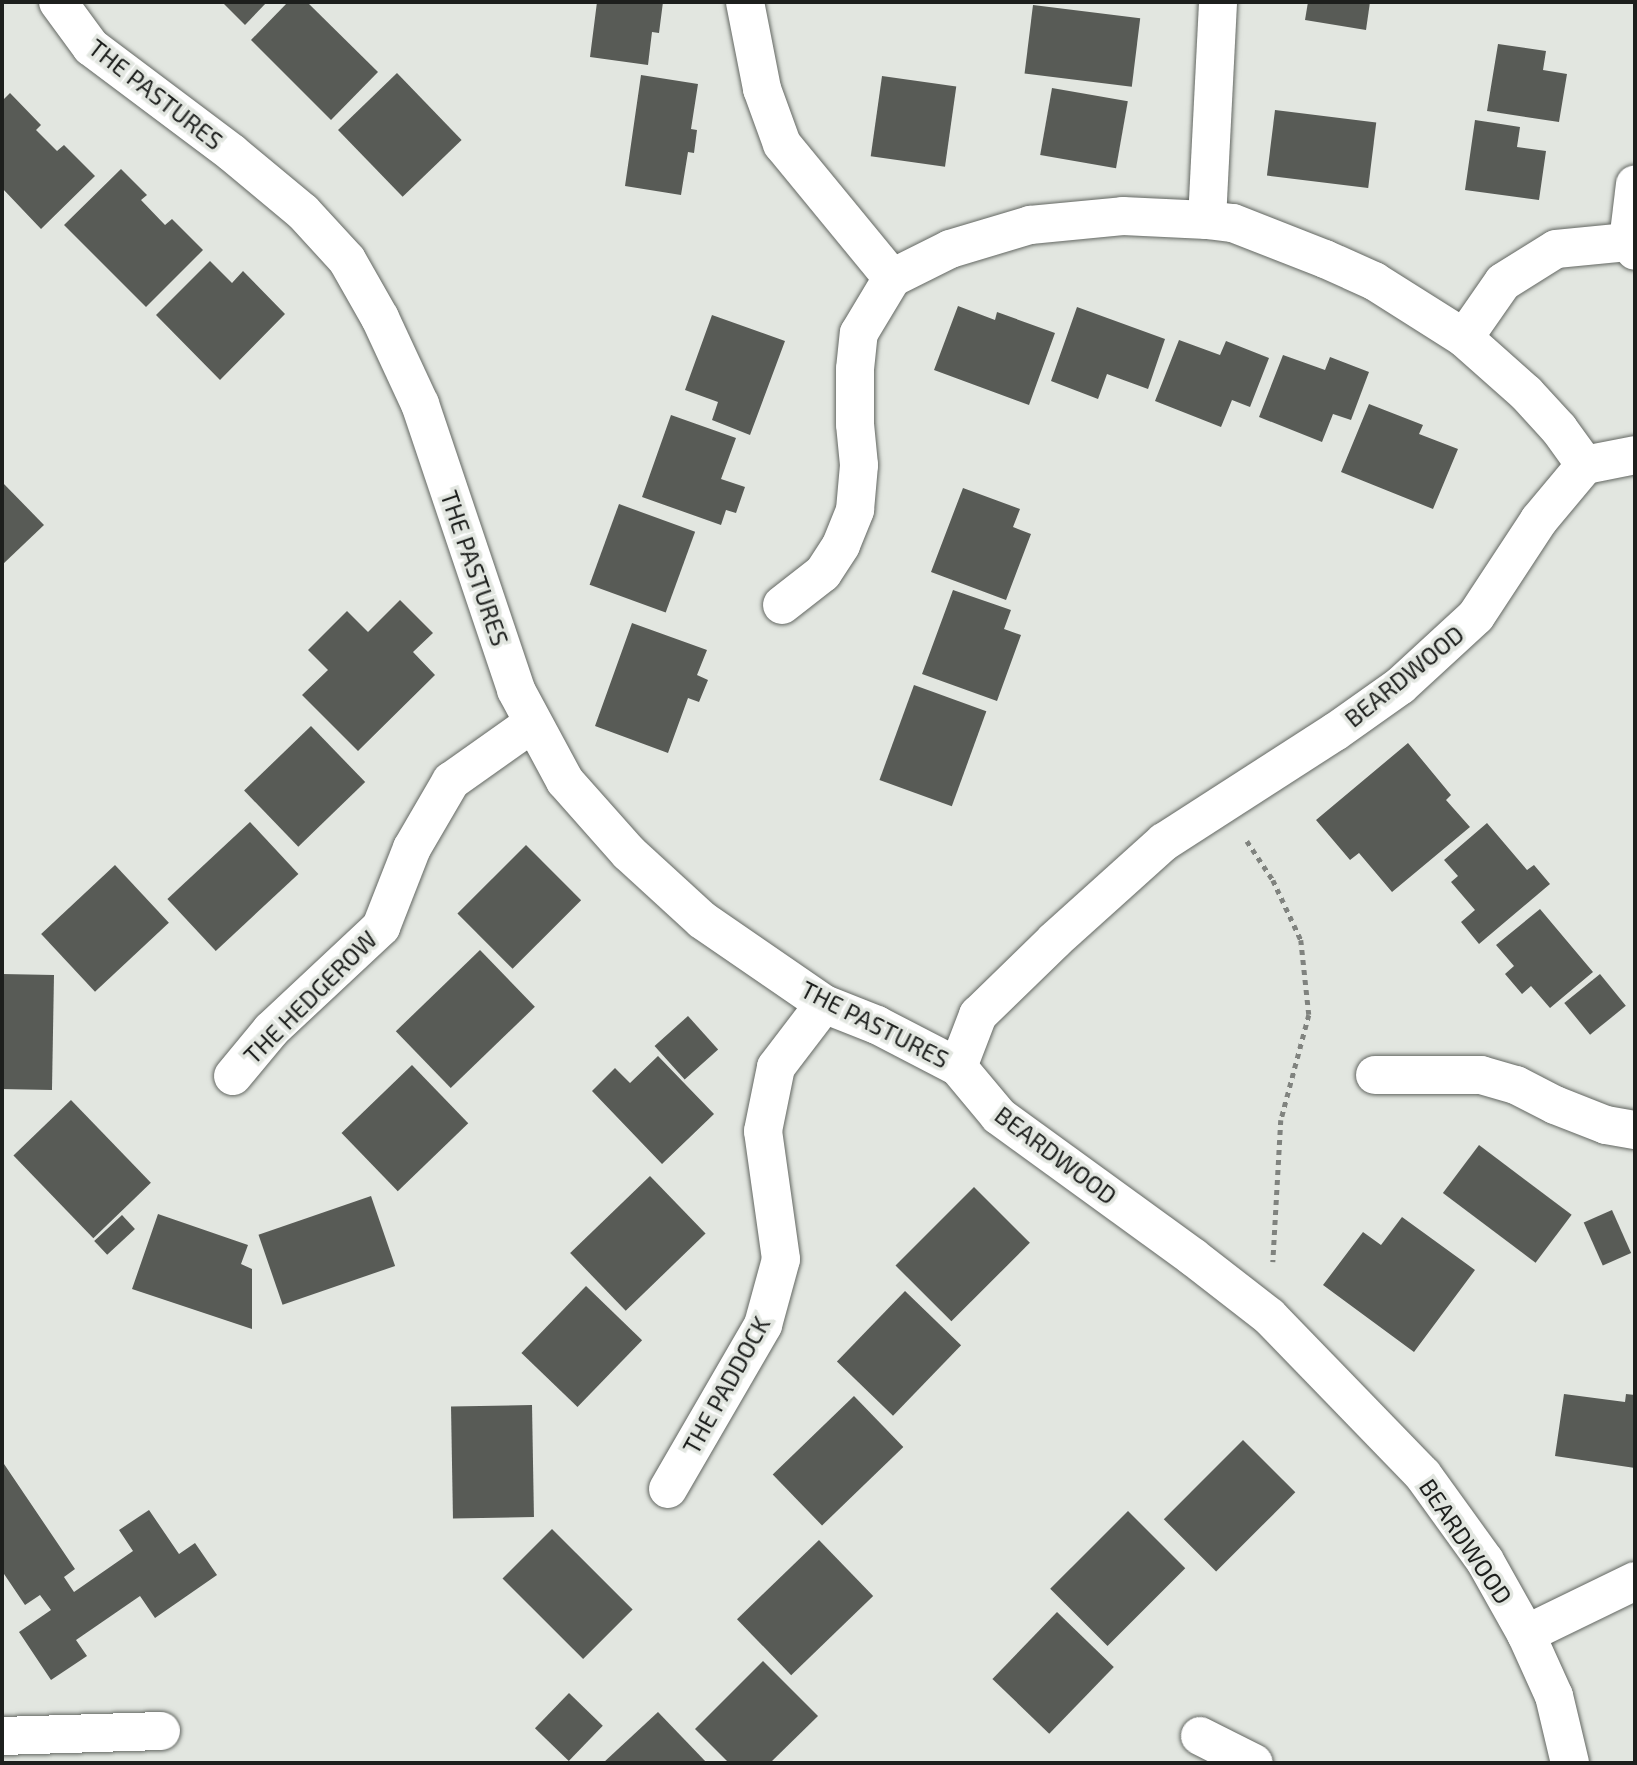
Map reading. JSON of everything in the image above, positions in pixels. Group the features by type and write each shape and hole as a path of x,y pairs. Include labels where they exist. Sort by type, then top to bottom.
{"street":[{"name":"THE PASTURES","path":"58,2 91,47 293,204 347,260 380,318 420,404 516,690 565,781 629,853 702,920 824,1004 877,1026 958,1067"},
{"path":"745,2 762,89 782,144 892,278"},
{"path":"1207,220 1218,2"},
{"path":"1464,338 1503,282 1556,249 1631,247 1635,184"},
{"path":"782,605 823,573 841,545 855,510 859,465 855,424 855,369 859,333 892,278 950,249 1030,225 1123,216 1233,223 1374,281 1464,338 1526,393 1559,429 1585,465 1635,455"},
{"name":"BEARDWOOD","path":"1570,1763 1553,1696 1526,1634 1485,1561 1423,1475 1269,1316 999,1116 958,1067 978,1015 1055,940 1164,842 1335,732 1400,686 1476,616 1539,520 1585,465"},
{"name":"THE HEDGEROW","path":"233,1076 271,1030 381,927 412,848 451,781 533,723"},
{"name":"THE PADDOCK","path":"668,1489 763,1325 781,1259 763,1131 776,1067 824,1004"},
{"path":"1375,1075 1481,1075 1517,1085 1555,1105 1606,1125 1635,1130"},
{"path":"1526,1634 1635,1581"},
{"path":"2,1736 162,1731"},
{"path":"1200,1736 1254,1763"}],"path":[{"path":"1218,805 1242,833 1273,880 1301,940 1307,988 1309,1015 1306,1034 1281,1120 1269,1316"}],"building":[{"path":"222,2 267,2 245,25"},
{"path":"288,2 307,2 378,72 331,120 251,40"},
{"path":"597,2 663,2 659,33 652,32 648,65 590,57"},
{"path":"1308,2 1370,2 1366,30 1305,20"},
{"path":"1033,5 1140,18 1132,87 1025,73"},
{"path":"1498,44 1546,51 1543,70 1567,74 1559,122 1487,111"},
{"path":"397,73 462,140 403,197 338,130"},
{"path":"641,75 698,84 691,129 697,130 694,153 688,152 681,195 625,186"},
{"path":"882,76 956,86 945,167 871,156"},
{"path":"1052,88 1128,101 1116,168 1040,155"},
{"path":"10,93 41,125 36,130 57,151 64,145 95,176 41,229 2,188 2,101"},
{"path":"1275,110 1376,122 1368,188 1267,176"},
{"path":"1475,120 1520,127 1517,147 1546,151 1539,200 1465,190"},
{"path":"121,169 147,195 141,200 165,225 172,219 203,250 146,307 64,225"},
{"path":"210,261 232,283 243,271 285,314 220,380 156,315"},
{"path":"958,306 995,320 997,312 1055,333 1029,405 934,370"},
{"path":"1077,307 1165,339 1148,389 1107,374 1098,399 1051,381"},
{"path":"712,315 785,341 750,435 712,420 718,402 685,390"},
{"path":"1179,340 1220,355 1226,341 1269,358 1250,407 1232,400 1221,427 1155,401"},
{"path":"1283,355 1325,370 1330,357 1369,372 1351,420 1333,414 1322,442 1259,417"},
{"path":"1369,404 1423,425 1419,434 1458,449 1433,509 1341,472"},
{"path":"671,415 736,438 721,479 745,487 736,513 726,510 721,525 642,497"},
{"path":"2,482 44,525 2,565"},
{"path":"963,488 1020,509 1013,527 1031,534 1006,600 931,572"},
{"path":"619,504 695,532 666,613 590,585"},
{"path":"953,590 1011,610 1004,629 1021,635 997,701 922,674"},
{"path":"400,600 433,633 413,652 435,675 358,751 302,695 328,670 308,650 347,611 368,632"},
{"path":"632,623 707,650 697,675 708,680 699,702 688,698 668,753 595,726"},
{"path":"914,685 986,711 952,806 879,780"},
{"path":"311,726 365,782 298,847 244,791"},
{"path":"1408,743 1451,795 1446,800 1470,827 1392,892 1359,853 1350,860 1316,820"},
{"path":"250,822 298,874 216,951 167,899"},
{"path":"1487,823 1527,870 1534,865 1550,884 1479,944 1461,922 1475,910 1451,882 1458,876 1444,860"},
{"path":"526,845 581,900 513,969 457,914"},
{"path":"115,865 169,923 95,992 41,934"},
{"path":"1540,909 1593,972 1550,1008 1531,986 1522,994 1505,974 1514,966 1496,945"},
{"path":"480,950 535,1007 451,1088 396,1031"},
{"path":"2,974 54,975 52,1090 2,1089"},
{"path":"1600,974 1626,1006 1590,1035 1564,1003"},
{"path":"688,1016 718,1049 685,1080 655,1046"},
{"path":"658,1056 714,1114 662,1164 592,1091 615,1068 630,1083"},
{"path":"412,1065 468,1123 398,1191 342,1133"},
{"path":"71,1100 151,1183 93,1238 13,1156"},
{"path":"1479,1145 1572,1215 1536,1263 1443,1193"},
{"path":"650,1176 706,1234 626,1311 570,1253"},
{"path":"974,1187 1030,1243 951,1321 896,1265"},
{"path":"371,1196 395,1266 283,1305 258,1235"},
{"path":"1612,1210 1631,1253 1603,1266 1584,1223"},
{"path":"158,1214 248,1245 241,1264 252,1269 252,1329 132,1289"},
{"path":"122,1215 135,1229 107,1255 94,1241"},
{"path":"1402,1217 1475,1270 1414,1352 1323,1285 1363,1232 1381,1245"},
{"path":"586,1286 642,1340 578,1407 521,1353"},
{"path":"905,1291 961,1345 893,1416 837,1361"},
{"path":"1564,1394 1625,1402 1626,1394 1635,1395 1635,1468 1555,1456"},
{"path":"854,1396 903,1447 822,1526 773,1474"},
{"path":"532,1405 534,1517 453,1518 451,1406"},
{"path":"1243,1440 1295,1492 1216,1572 1164,1519"},
{"path":"2,1461 75,1569 64,1577 74,1592 133,1551 119,1530 149,1510 179,1554 195,1543 217,1575 155,1618 140,1596 76,1640 87,1656 51,1680 19,1632 51,1610 40,1595 25,1605 2,1571"},
{"path":"1128,1511 1185,1568 1107,1646 1050,1589"},
{"path":"552,1529 633,1610 583,1659 503,1578"},
{"path":"819,1540 873,1596 791,1675 737,1619"},
{"path":"1057,1612 1114,1667 1049,1734 992,1679"},
{"path":"763,1661 818,1716 770,1763 729,1763 695,1729"},
{"path":"569,1693 603,1726 569,1761 535,1728"},
{"path":"658,1712 707,1763 603,1763"}]}
